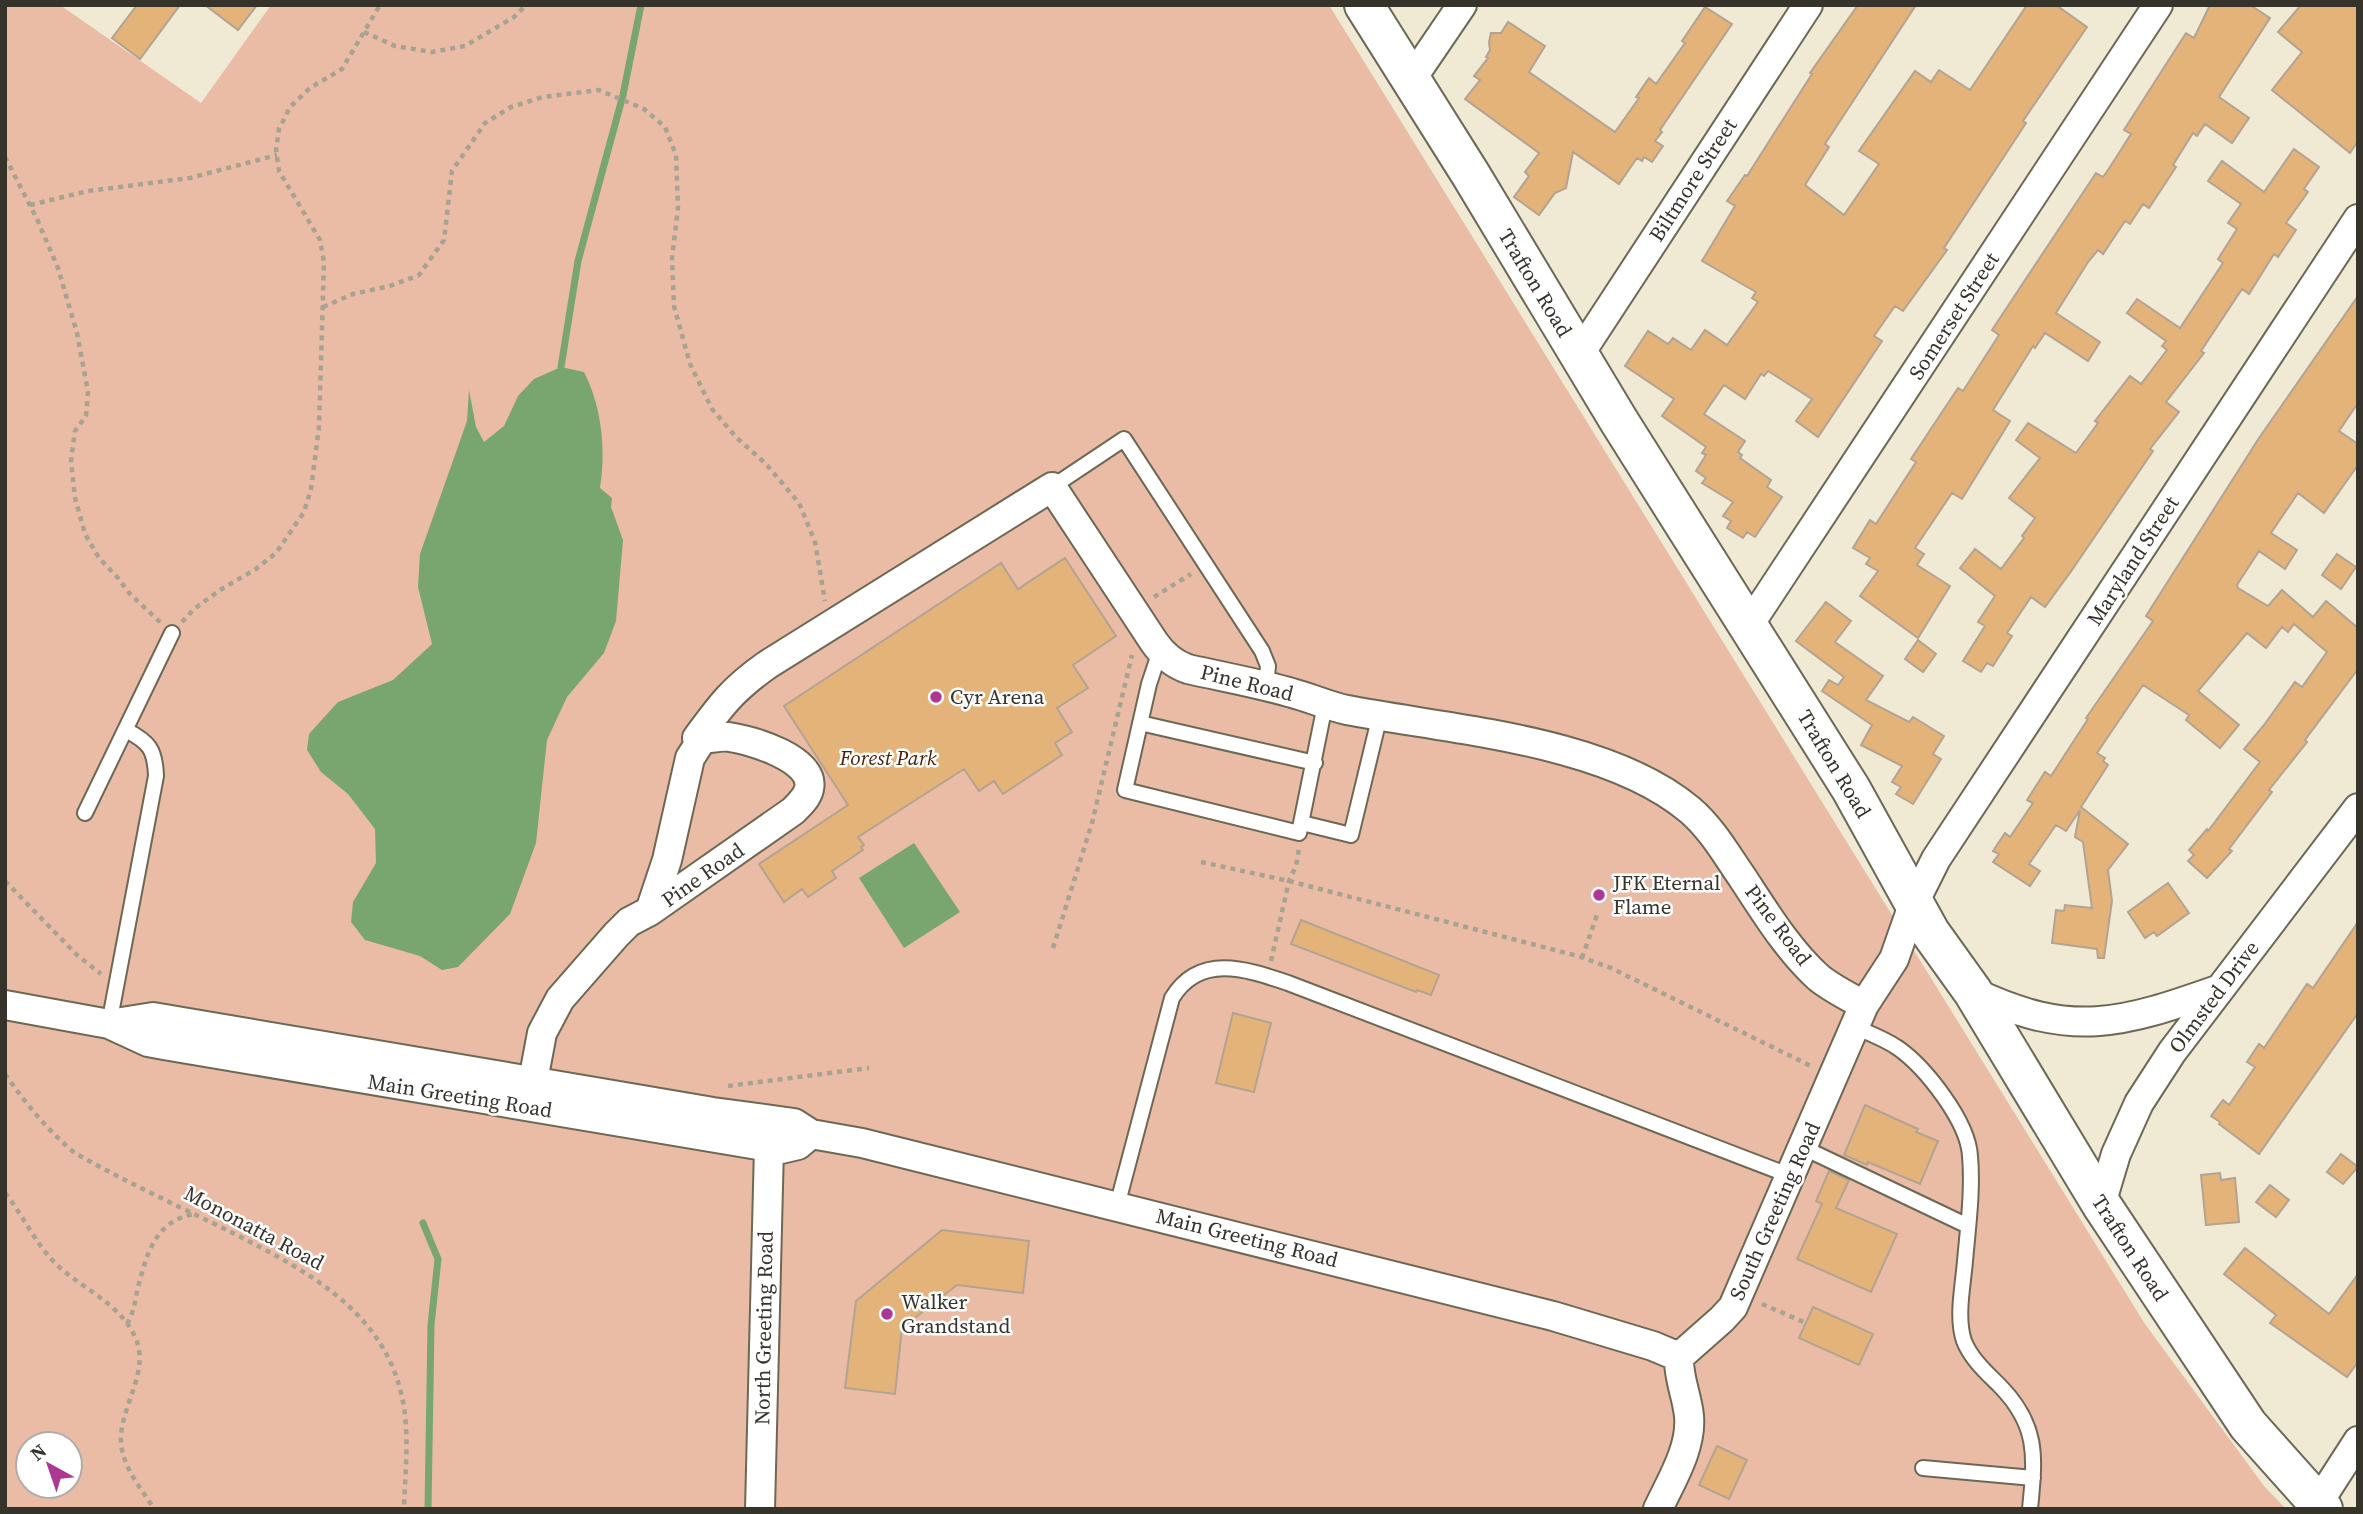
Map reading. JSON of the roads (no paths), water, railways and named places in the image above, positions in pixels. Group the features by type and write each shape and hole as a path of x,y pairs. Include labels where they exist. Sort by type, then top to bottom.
{"street":[{"name":"Trafton Road","path":"1364,5 1579,355 1852,789 1913,905 1973,992 2101,1204 2240,1415 2320,1506"},
{"path":"1411,80 1462,5"},
{"name":"Biltmore Street","path":"1579,355 1808,5"},
{"name":"Somerset Street","path":"1749,625 2158,5"},
{"name":"Maryland Street","path":"1913,905 1936,859 2358,219"},
{"name":"Pine Road","path":"697,738 726,698 742,682 1052,487 1133,610 1147,651 1188,669 1293,693 1325,705 1502,737 1589,758 1667,793 1709,829 1771,921 1818,976 1860,1016"},
{"name":"Pine Road","path":"650,911 667,860 690,758 699,744 697,738"},
{"name":"Pine Road","path":"531,1094 542,1033 560,999 615,935 629,922 650,911 782,821 806,798 809,780 804,769 783,755 738,738 697,738"},
{"name":"Olmsted Drive","path":"2101,1204 2116,1154 2139,1103 2172,1052 2358,808"},
{"name":"South Greeting Road","path":"1679,1357 1733,1307 1860,1016 1894,959 1913,905"},
{"path":"1973,992 2025,1013 2080,1023 2102,1022 2146,1013 2220,989"},
{"name":"Main Greeting Road","path":"5,1005 109,1024 156,1044 531,1094 713,1112 793,1123 811,1134 862,1143 1553,1316 1641,1342 1679,1357"},
{"name":"Main Greeting Road","path":"531,1094 769,1147 790,1147 811,1134"},
{"name":"North Greeting Road","path":"760,1509 769,1147"},
{"path":"1658,1509 1685,1448 1689,1429 1688,1406 1678,1370 1679,1357"},
{"path":"2320,1506 2358,1441"}],"lane":[{"path":"1052,487 1124,439 1265,656 1268,666 1266,686"},
{"path":"86,813 172,633"},
{"path":"1147,651 1149,684 1125,790 1301,828 1351,835 1380,715"},
{"path":"1301,828 1325,705"},
{"path":"1140,723 1315,763"},
{"path":"109,1024 156,776 150,747 126,730"},
{"path":"1117,1206 1167,1011 1178,988 1192,976 1225,968 1267,976 1791,1175"},
{"path":"1860,1016 1928,1077 1965,1132 1970,1154 1968,1226 1961,1304 1964,1340 1980,1366 2025,1417 2032,1443 2030,1509"},
{"path":"1804,1148 1968,1226"},
{"path":"1923,1468 2033,1478"}],"waterway":[{"path":"561,367 578,261 623,95 641,5"},
{"path":"423,1223 438,1259 431,1325 428,1509"}],"place":[{"name":"Cyr Arena","path":"936,697"},
{"name":"JFK Eternal Flame","path":"1599,895"},
{"name":"Walker Grandstand","path":"887,1314"}],"park label":[{"name":"Forest Park","path":"888,758"}]}
